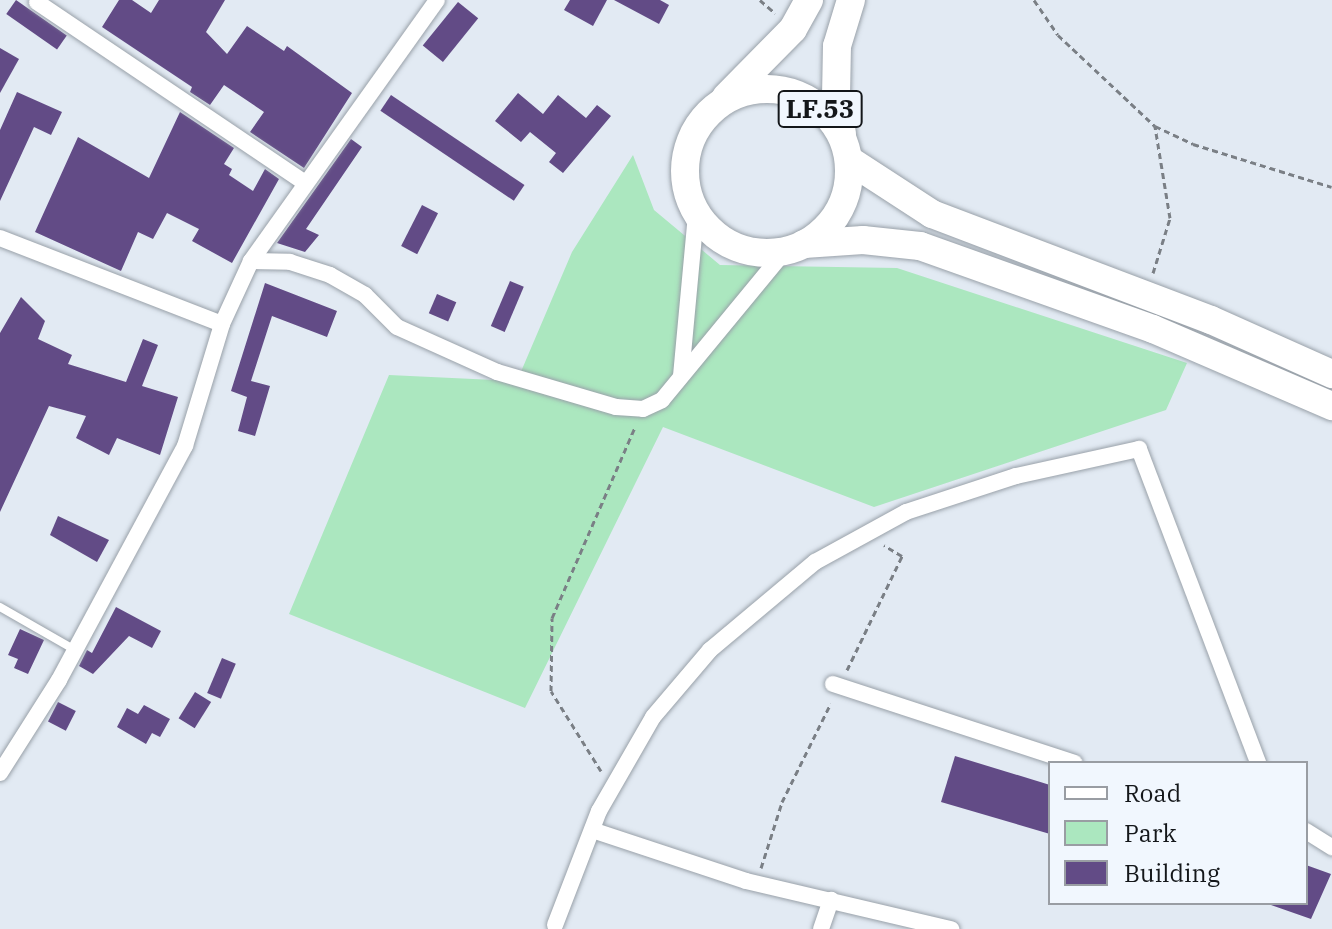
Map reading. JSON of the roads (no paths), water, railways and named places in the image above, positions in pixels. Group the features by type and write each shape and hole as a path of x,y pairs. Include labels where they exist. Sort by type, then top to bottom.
{"highway":[{"name":"LF.53","path":"696,213 686,190 687,151 703,117 793,29 809,0"},
{"name":"LF.53","path":"795,248 835,218 844,200 846,149 836,97 837,46 851,0"},
{"name":"LF.53","path":"723,100 768,88 792,92 831,118 846,149 932,214 1147,296 1332,374"},
{"path":"696,213 734,247 795,248 863,240 920,246 1153,329 1332,406"}],"street":[{"path":"0,773 75,651 185,446 222,324 251,261 304,182 436,0"},
{"path":"37,2 304,182"},
{"path":"681,377 696,213"},
{"path":"0,238 222,324"},
{"path":"251,261 290,262 330,275 365,295 397,327 497,372 616,407 643,409 662,400 795,248"},
{"path":"555,925 592,830 612,789 653,717 710,650 815,562 906,512 1016,476 1139,449 1257,761"},
{"path":"838,686 1068,761"},
{"path":"592,830 756,883 951,929"},
{"path":"1308,832 1332,847"},
{"path":"821,929 831,900"}],"lane":[{"path":"0,607 75,651"}]}
